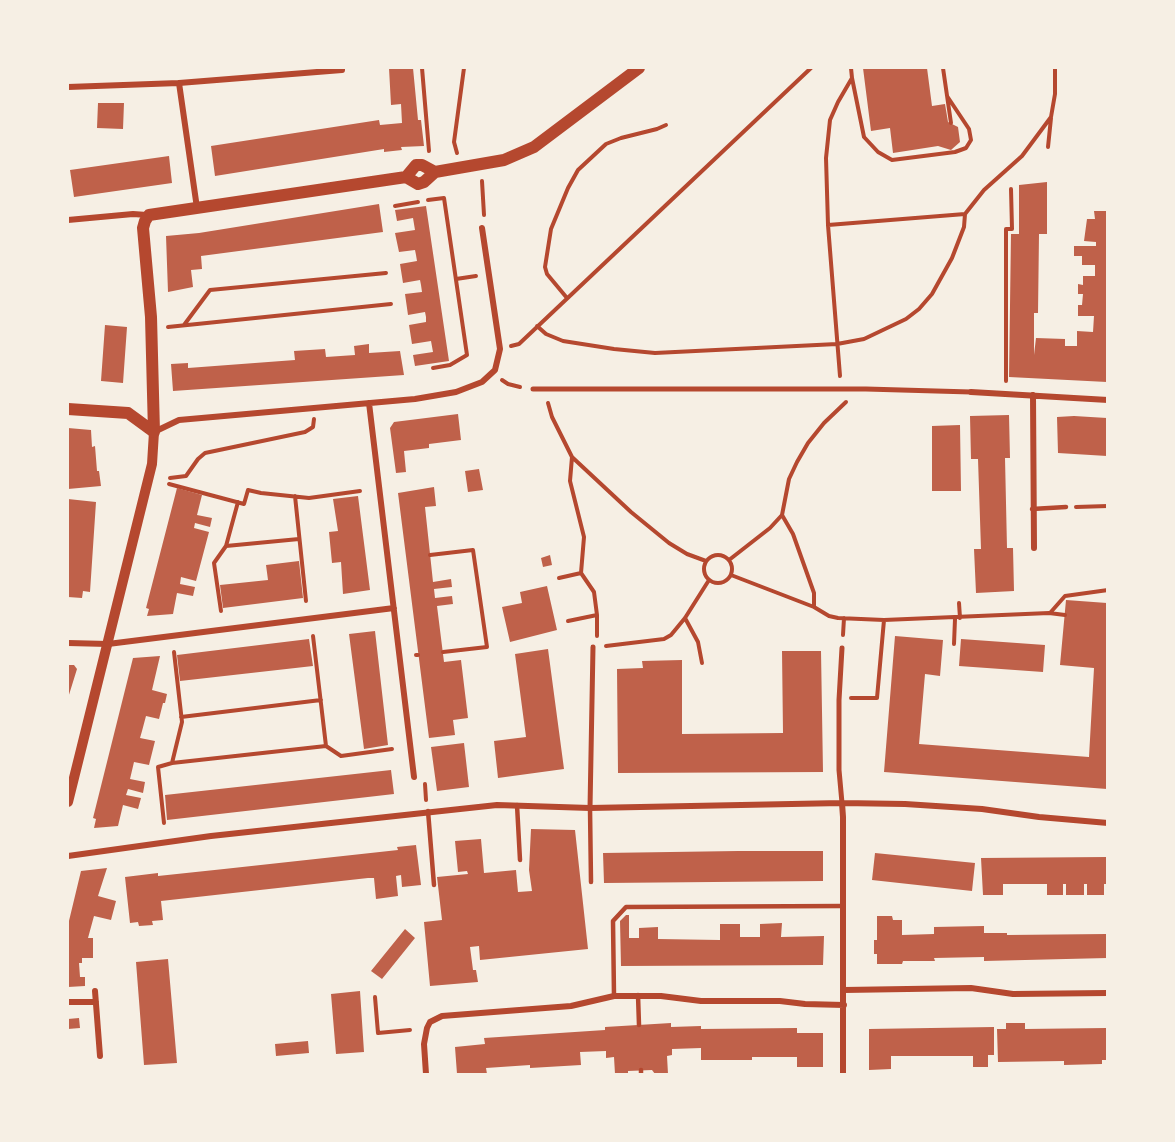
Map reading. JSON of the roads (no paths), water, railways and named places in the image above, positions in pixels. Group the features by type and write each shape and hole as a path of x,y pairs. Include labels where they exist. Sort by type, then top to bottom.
{"main road":[{"path":"154,432 151,317 143,228 149,215 406,177 418,184 423,183 435,172 504,160 528,150 639,68"},
{"path":"68,409 128,413 154,432"}],"street":[{"path":"68,87 179,83 342,70 342,68"},
{"path":"179,83 197,208"},
{"path":"68,220 133,214 149,215"},
{"path":"68,802 152,464 154,432 179,420 415,399 456,392 482,382 492,374 498,364 500,349 482,228"},
{"path":"533,389 866,389 1107,400"},
{"path":"1033,395 1034,548"},
{"path":"369,403 414,777"},
{"path":"68,643 108,644 394,608"},
{"path":"590,808 593,647"},
{"path":"842,648 839,777 842,803 843,1074"},
{"path":"68,856 211,836 428,811 517,805 590,808 905,804 982,809 1107,823"},
{"path":"844,990 971,988 1013,994 1107,993"},
{"path":"95,991 100,1056"},
{"path":"426,1074 424,1044 427,1028 430,1022 442,1016 571,1006 614,996 638,995 700,1001 780,1000 805,1004 844,1005"},
{"path":"68,1002 96,1002"}],"lane":[{"path":"1032,509 1066,507"},
{"path":"517,805 520,860"},
{"path":"590,808 591,882"},
{"path":"428,811 434,885"},
{"path":"614,996 613,921 626,907 843,906"},
{"path":"638,995 639,1025"}]}
